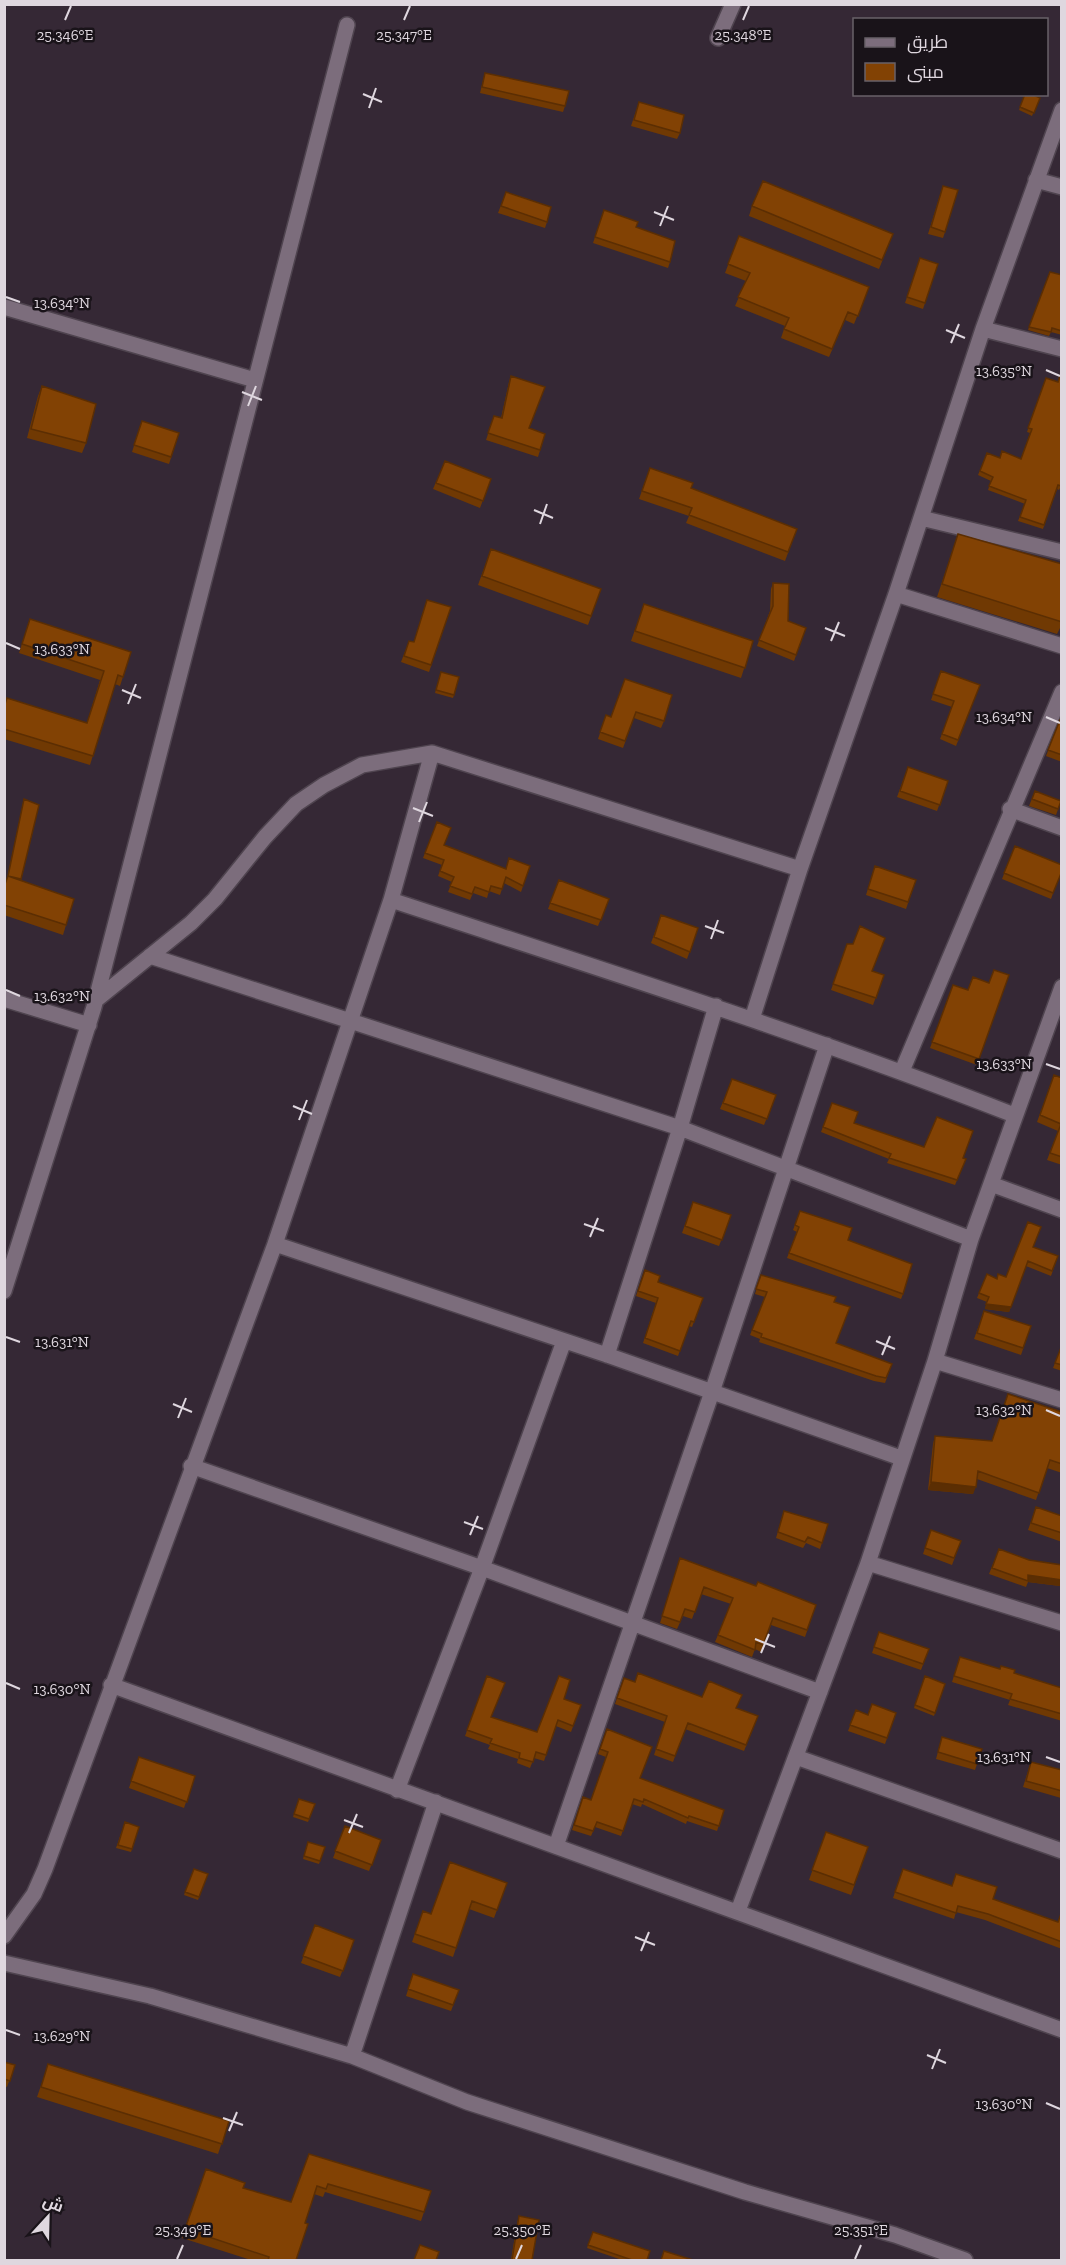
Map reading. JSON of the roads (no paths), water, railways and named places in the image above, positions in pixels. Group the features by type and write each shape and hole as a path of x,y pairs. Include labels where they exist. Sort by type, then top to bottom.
{"street":[{"path":"718,38 733,4"},
{"path":"4,1291 96,1000 347,25"},
{"path":"752,1019 800,868 896,594 983,329 1062,110"},
{"path":"1036,180 1062,187"},
{"path":"4,307 255,380"},
{"path":"983,329 1062,350"},
{"path":"921,518 1062,552"},
{"path":"896,594 1062,646"},
{"path":"902,1071 1010,810 1062,692"},
{"path":"96,1000 176,937 215,899 265,837 296,804 324,785 362,765 432,753 800,868"},
{"path":"4,1936 33,1894 45,1869 191,1466 275,1244 392,900 432,753"},
{"path":"1010,810 1062,828"},
{"path":"392,900 716,1006 902,1071 1014,1115"},
{"path":"150,956 680,1128 788,1167 971,1239"},
{"path":"738,1911 868,1563 935,1361 971,1239 1062,987"},
{"path":"4,999 89,1025"},
{"path":"607,1355 680,1128 716,1006"},
{"path":"556,1846 712,1392 827,1045"},
{"path":"991,1184 1062,1210"},
{"path":"275,1244 607,1355 901,1458"},
{"path":"397,1790 482,1568 564,1341"},
{"path":"935,1361 1062,1400"},
{"path":"191,1466 482,1568 820,1692"},
{"path":"868,1563 1062,1623"},
{"path":"111,1685 1062,2030"},
{"path":"796,1757 1062,1851"},
{"path":"352,2056 436,1802"},
{"path":"4,1963 150,1996 352,2056 467,2102 745,2192 895,2235 965,2260"}]}
